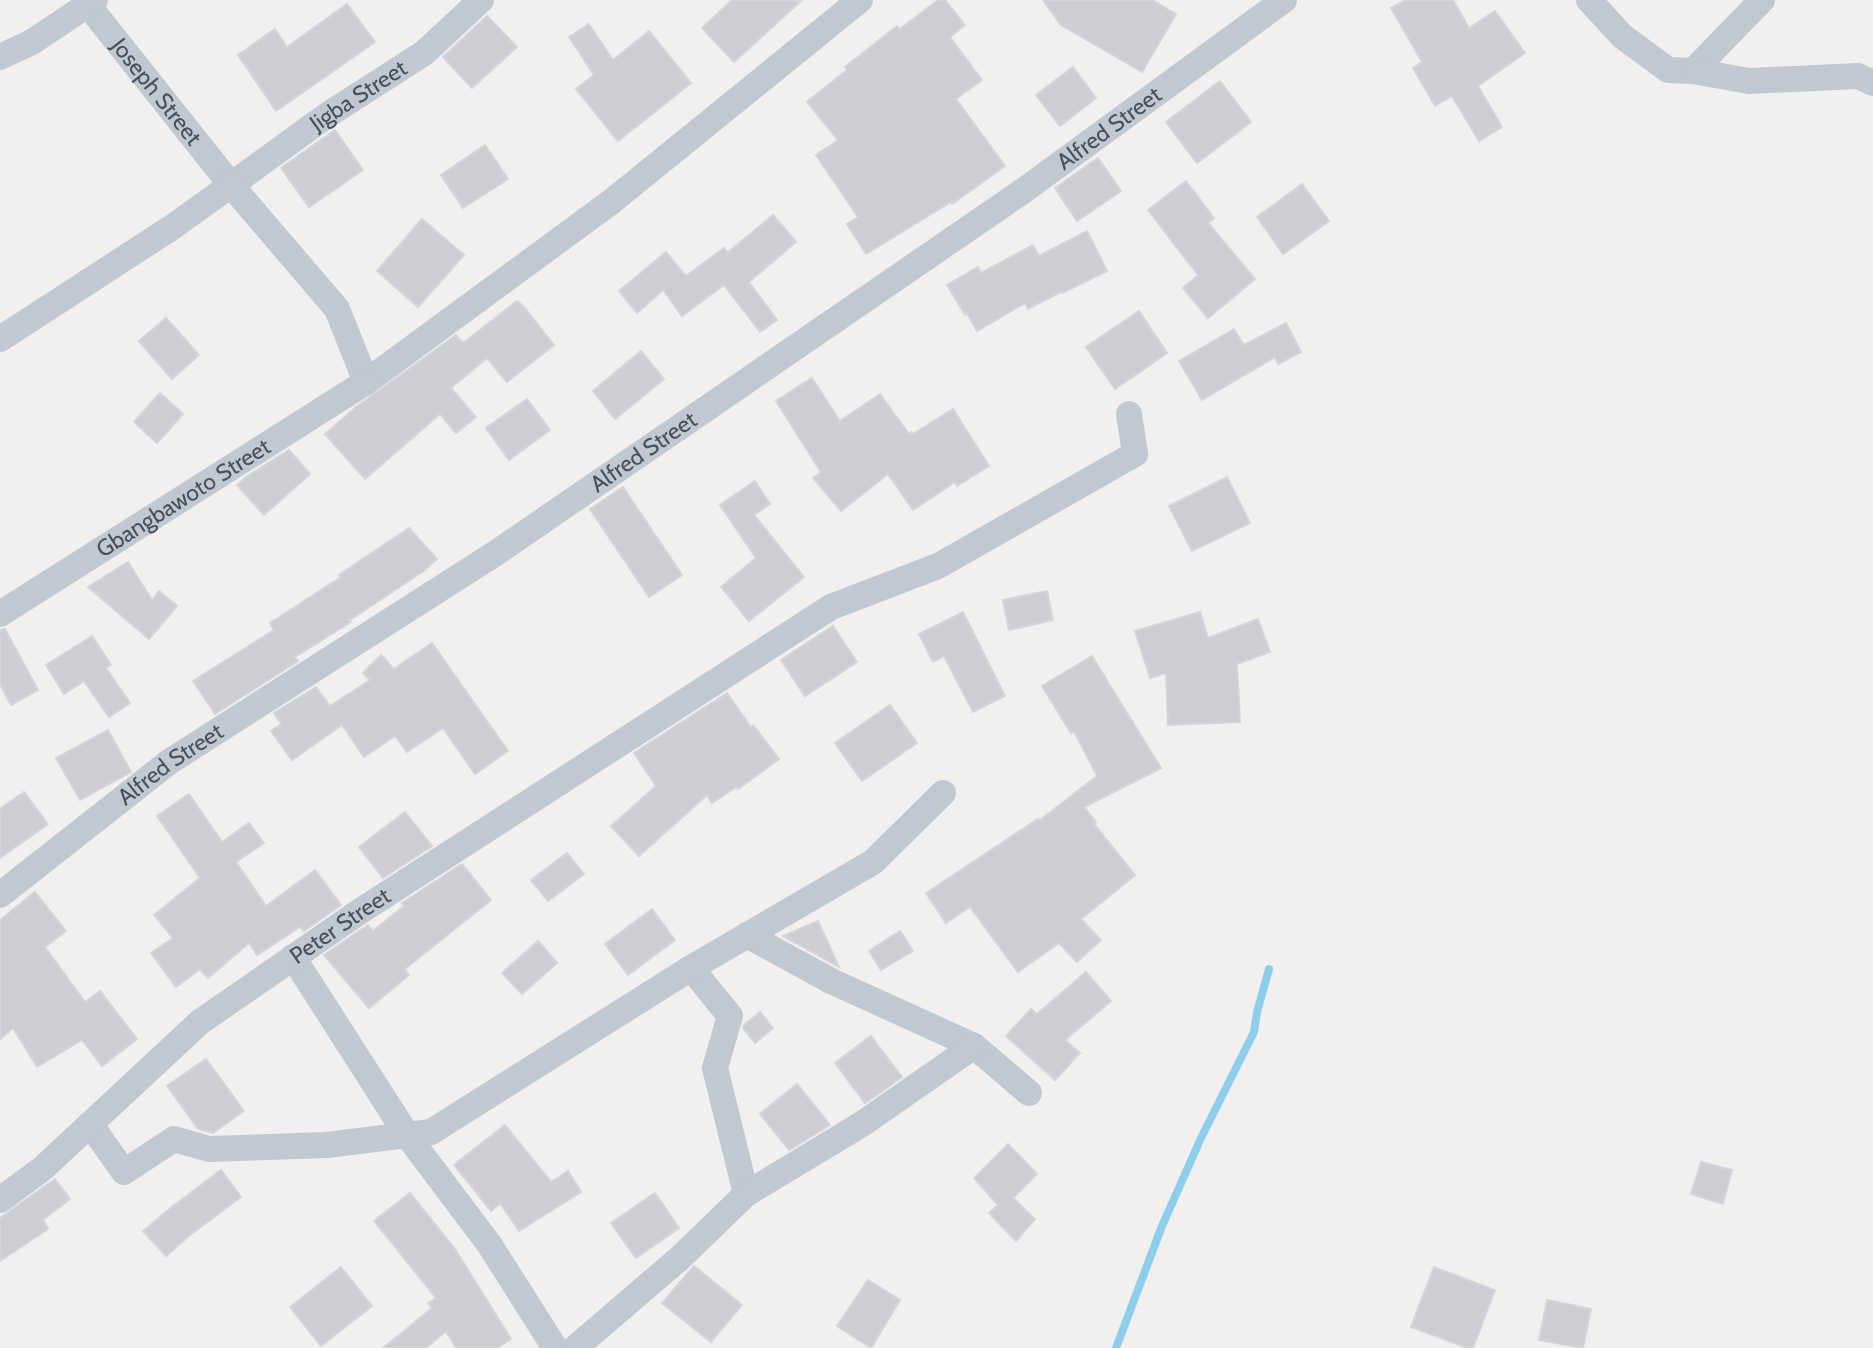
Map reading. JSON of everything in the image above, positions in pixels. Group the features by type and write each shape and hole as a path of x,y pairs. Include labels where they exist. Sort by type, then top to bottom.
{"street":[{"name":"Jigba Street","path":"0,339 171,228 326,116 424,53 481,0"},
{"name":"Gbangbawoto Street","path":"0,614 366,382 611,202 860,0"},
{"name":"Alfred Street","path":"0,895 169,762 508,545 1023,191 1284,0"},
{"path":"1589,0 1622,36 1668,70 1693,71 1749,82 1858,76 1873,83"},
{"path":"1693,71 1762,0"},
{"name":"Joseph Street","path":"89,2 231,185 337,309 366,382"},
{"path":"0,58 32,42 89,2"},
{"name":"Peter Street","path":"0,1200 42,1169 200,1022 359,912 831,607 938,566 1135,454 1129,414"},
{"path":"90,1124 124,1172 174,1139 209,1149 327,1145 430,1132 691,968 873,862 943,793"},
{"path":"747,936 831,981 974,1046 1029,1093"},
{"path":"293,957 407,1135 489,1244 555,1348"},
{"path":"691,968 730,1016 715,1068 746,1194"},
{"path":"575,1348 681,1257 746,1194 862,1124 974,1046"}],"building":[{"path":"732,0 802,0 734,62 702,28"},
{"path":"938,0 945,0 965,25 950,37 982,80 956,99 1005,166 952,204 951,202 866,254 847,224 858,217 816,155 838,140 807,102 847,70 845,67 897,26 900,29"},
{"path":"1043,0 1152,0 1176,14 1142,72 1061,25"},
{"path":"1406,0 1453,0 1469,28 1495,11 1525,53 1478,86 1502,127 1479,141 1452,96 1435,106 1413,68 1422,62 1391,8"},
{"path":"347,4 375,42 276,111 238,55 275,29 287,47"},
{"path":"487,16 517,47 472,88 443,57"},
{"path":"589,24 613,60 649,31 691,83 618,141 576,89 594,75 569,37"},
{"path":"1073,67 1096,98 1060,126 1036,95"},
{"path":"1220,81 1251,122 1197,163 1166,122"},
{"path":"335,130 363,170 309,207 281,168"},
{"path":"485,145 508,179 463,208 441,175"},
{"path":"1098,158 1121,191 1077,221 1055,188"},
{"path":"1186,181 1214,218 1208,223 1255,279 1208,318 1183,288 1198,275 1148,210"},
{"path":"1302,184 1329,221 1283,254 1257,217"},
{"path":"773,215 796,242 749,282 777,320 760,332 724,285 682,316 663,290 637,313 619,291 666,252 686,276 724,248 727,253"},
{"path":"422,219 464,255 418,307 377,271"},
{"path":"1087,231 1107,271 1028,309 1025,303 977,331 947,285 978,267 981,273 1033,245 1039,256"},
{"path":"517,301 554,345 507,382 487,358 451,388 476,417 456,433 440,414 365,479 325,434 356,407 456,335 463,343"},
{"path":"1139,311 1167,353 1115,389 1086,347"},
{"path":"166,318 199,355 172,379 139,341"},
{"path":"1286,323 1301,352 1278,364 1275,357 1202,400 1179,361 1234,329 1244,345"},
{"path":"641,351 664,379 615,419 593,391"},
{"path":"812,378 840,421 880,394 909,434 953,409 989,466 957,486 955,482 913,510 888,474 841,511 813,478 821,472 776,401"},
{"path":"160,393 183,414 157,443 134,422"},
{"path":"527,399 550,430 509,460 486,428"},
{"path":"289,450 310,474 264,515 237,485"},
{"path":"1227,477 1250,523 1192,551 1169,506"},
{"path":"755,481 770,504 754,515 804,577 749,621 721,587 756,558 720,505"},
{"path":"623,487 682,575 649,597 590,509"},
{"path":"409,528 437,559 425,570 350,620 351,622 295,657 298,661 215,714 193,681 274,630 270,623"},
{"path":"128,562 152,600 159,591 177,606 149,639 88,587"},
{"path":"1047,591 1053,620 1009,630 1003,600"},
{"path":"963,612 1005,696 973,712 944,656 933,662 919,634"},
{"path":"1200,612 1208,638 1258,619 1270,652 1237,664 1240,722 1168,725 1166,673 1150,678 1135,631"},
{"path":"833,626 857,662 805,696 781,660"},
{"path":"5,629 38,690 11,705 0,684 0,630"},
{"path":"92,636 111,665 106,668 130,703 109,717 84,681 64,694 46,665"},
{"path":"432,643 508,751 475,774 443,728 407,752 395,736 364,757 342,725 292,760 271,731 281,724 274,713 316,687 330,706 370,680 363,673 381,655 394,669"},
{"path":"1092,656 1161,768 1084,807 1096,822 1094,824 1135,875 1081,919 1101,940 1077,962 1059,943 1018,972 970,907 946,923 926,893 1040,820 1097,776 1074,731 1071,733 1042,686"},
{"path":"727,693 751,727 753,725 779,759 738,789 736,787 712,803 707,795 639,856 611,826 656,786 634,753"},
{"path":"890,705 917,743 862,781 835,743"},
{"path":"108,730 131,772 80,800 56,758"},
{"path":"24,792 48,824 0,858 0,809"},
{"path":"189,794 222,842 249,823 264,843 236,862 266,906 315,870 341,905 304,931 300,927 257,955 249,943 208,978 200,969 176,987 151,953 173,938 154,915 200,878 157,816"},
{"path":"405,812 432,846 383,878 359,847"},
{"path":"567,853 584,874 548,901 531,880"},
{"path":"462,864 491,900 405,969 409,975 369,1008 324,955 368,925 373,931 404,906 402,903"},
{"path":"35,892 66,931 45,947 85,1002 100,991 137,1039 102,1066 82,1040 37,1067 13,1028 0,1040 0,920"},
{"path":"652,909 675,940 628,975 605,944"},
{"path":"818,921 839,967 783,936"},
{"path":"900,931 913,951 881,970 869,951"},
{"path":"538,941 557,963 522,994 502,973"},
{"path":"1086,972 1111,1001 1065,1040 1080,1053 1055,1080 1006,1036 1031,1009 1037,1014"},
{"path":"760,1012 773,1028 755,1043 743,1028"},
{"path":"871,1036 902,1077 865,1103 835,1063"},
{"path":"206,1059 244,1111 213,1133 198,1129 167,1086"},
{"path":"797,1084 830,1125 789,1150 760,1114"},
{"path":"505,1125 551,1182 568,1171 581,1192 519,1231 500,1203 491,1211 454,1165"},
{"path":"1008,1144 1037,1174 1013,1198 1035,1219 1016,1241 989,1213 998,1205 974,1178"},
{"path":"1701,1162 1732,1170 1723,1204 1691,1194"},
{"path":"221,1170 241,1197 166,1256 143,1231"},
{"path":"55,1179 70,1199 43,1220 48,1229 0,1261 0,1218"},
{"path":"410,1193 455,1249 511,1339 497,1348 456,1348 446,1331 426,1348 383,1348 432,1308 428,1303 436,1298 374,1221"},
{"path":"655,1193 679,1228 636,1258 611,1223"},
{"path":"694,1266 742,1305 711,1342 662,1303"},
{"path":"341,1267 372,1306 321,1346 290,1307"},
{"path":"1434,1267 1495,1290 1473,1348 1411,1327"},
{"path":"868,1280 900,1300 871,1348 837,1326"},
{"path":"1547,1300 1591,1309 1583,1348 1539,1340"}],"waterway":[{"path":"1116,1348 1162,1226 1201,1138 1254,1032 1269,969"}]}
